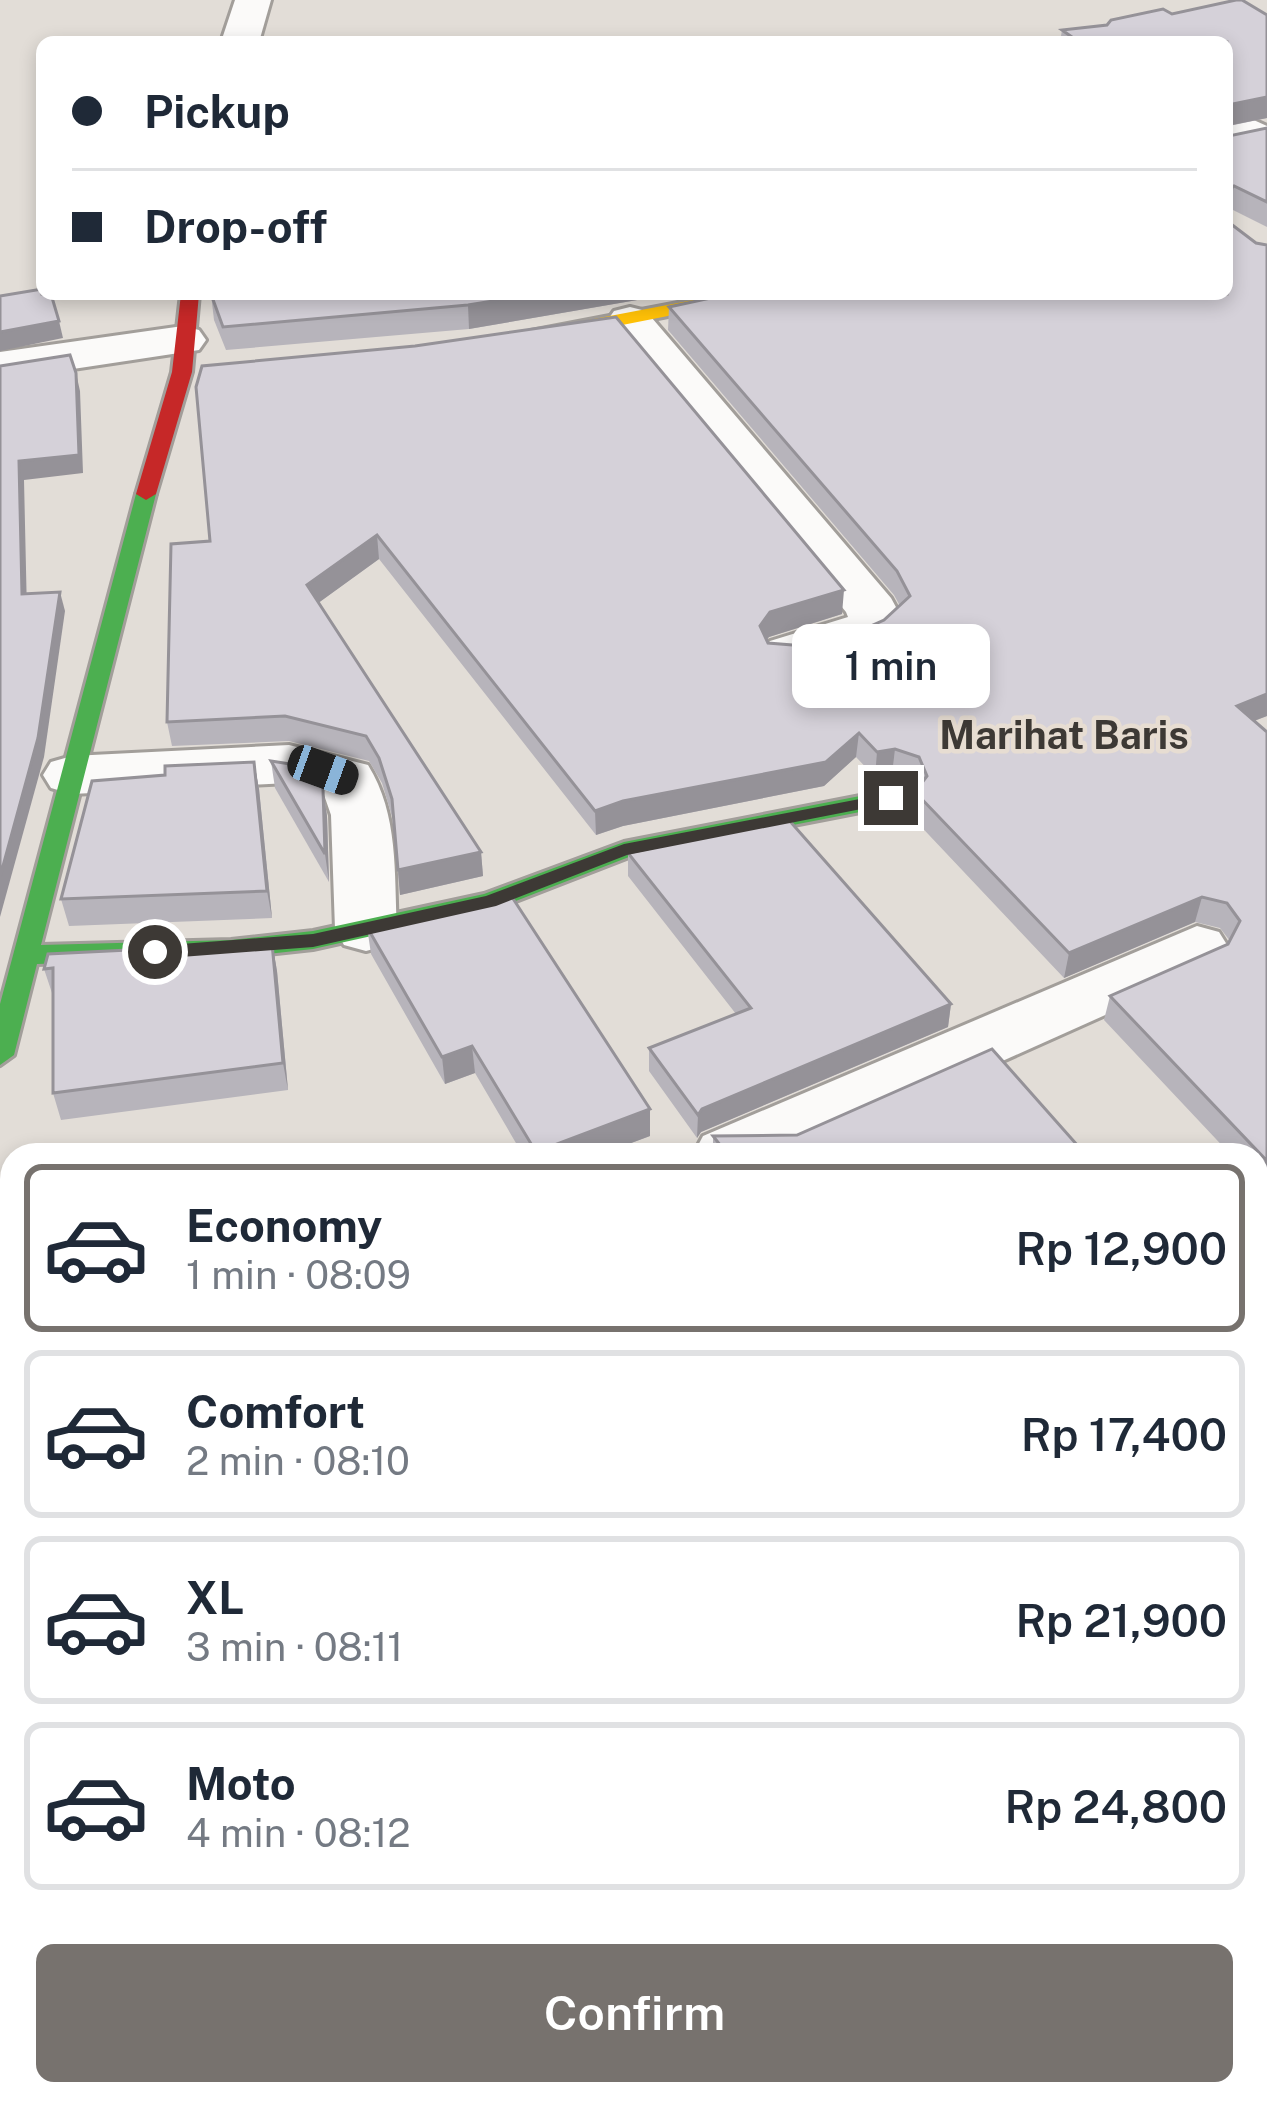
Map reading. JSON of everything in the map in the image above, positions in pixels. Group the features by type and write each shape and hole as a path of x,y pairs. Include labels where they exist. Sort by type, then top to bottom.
{"street":[{"path":"242,36 253,0"},
{"path":"496,342 726,300"},
{"path":"630,321 872,609 876,620 870,628 789,653"},
{"path":"0,366 190,344 72,775 20,935 0,1055"},
{"path":"72,775 289,764 347,779 361,815 366,929"},
{"path":"20,935 231,949 366,929 489,902 624,850 891,798"},
{"path":"754,1143 1197,948"}],"building":[{"path":"1242,0 1267,15 1267,97 1233,104 1233,36 1070,36 1062,30 1107,25 1111,20 1163,9 1172,14"},
{"path":"1267,128 1267,202 1234,186 1233,135"},
{"path":"1233,226 1256,243 1267,245 1267,694 1237,706 1267,732 1267,1143 1250,1143 1110,996 1228,944 1240,921 1227,903 1202,897 1069,953 915,792 927,776 919,757 895,749 877,752 859,733 826,762 623,801 595,811 377,535 307,585 481,852 398,870 392,799 379,758 366,736 285,716 167,722 171,544 210,541 196,387 202,366 415,346 616,317 844,590 770,612 760,626 768,643 805,646 846,637 884,620 910,596 897,571 669,307 701,300 1233,300"},
{"path":"36,290 36,300 53,300 59,321 0,332 0,296"},
{"path":"213,300 499,300 468,305 223,327"},
{"path":"70,355 76,373 79,455 19,461 22,594 60,592 38,738 0,877 0,366"},
{"path":"271,761 316,768 323,789 325,854"},
{"path":"254,762 267,891 61,899 92,781 165,775 165,766"},
{"path":"788,819 951,1004 702,1109 698,1115 649,1048 751,1008 628,853"},
{"path":"510,894 650,1109 560,1143 531,1143 472,1046 442,1057 367,927"},
{"path":"272,943 283,1063 53,1093 53,968 44,969 48,954"},
{"path":"992,1049 1075,1143 719,1143 713,1136 797,1135"}],"traffic: fast":[{"path":"0,1055 146,494"},
{"path":"27,955 231,949 313,940 489,902 624,850 891,798"}],"traffic: slow":[{"path":"531,337 723,300"}],"traffic: jam":[{"path":"146,494 182,372 189,300"}],"district":[{"name":"Marihat Baris","path":"1064,735"}],"route":[{"path":"155,952 313,940 489,902 624,850 891,798"}]}
